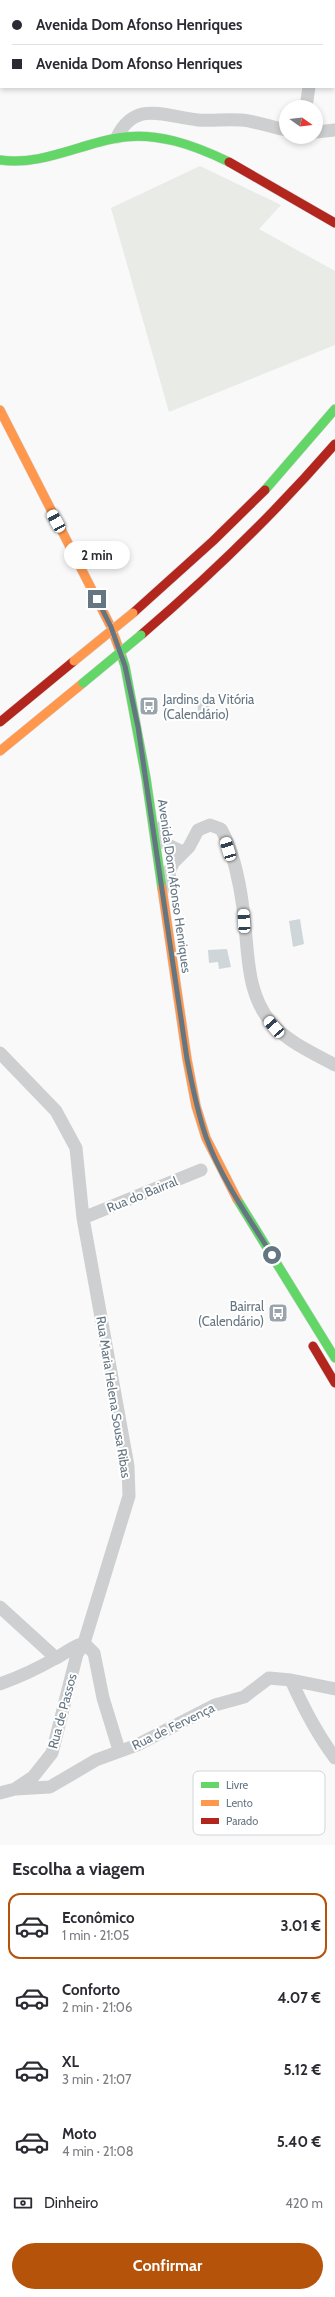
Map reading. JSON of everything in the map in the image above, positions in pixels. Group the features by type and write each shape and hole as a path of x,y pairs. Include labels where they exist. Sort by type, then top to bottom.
{"main road":[{"path":"0,160 9,163 26,162 117,137 148,136 170,139 202,148 335,223"},
{"path":"0,722 133,613 191,562 257,499 335,409"},
{"name":"Avenida Dom Afonso Henriques","path":"0,410 111,627 125,666 146,778 187,1059 196,1106 206,1138 234,1194 335,1358"},
{"path":"0,751 141,635 211,574 262,526 335,444"},
{"path":"98,632 113,670"},
{"path":"306,1335 335,1383"}],"street":[{"path":"307,100 309,88"},
{"path":"117,137 125,123 132,117 151,112 201,120 243,120 279,128"},
{"path":"323,131 335,130"},
{"path":"146,778 156,783 164,843 183,852"},
{"path":"165,910 173,899 169,872 173,863 188,847 198,830 204,826 216,826 221,829 225,836 240,888 248,966 259,1004 267,1018 282,1034 335,1065"},
{"name":"Rua Maria Helena Sousa Ribas","path":"0,1053 56,1111 76,1148 83,1218 128,1466 128,1496 84,1643"},
{"name":"Rua do Bairral","path":"83,1218 203,1167"},
{"path":"0,1607 56,1658"},
{"path":"0,1684 56,1658 72,1646 84,1643"},
{"name":"Rua de Fervença","path":"84,1643 94,1653 103,1698 119,1750 137,1746 215,1706 244,1697 269,1678 291,1680 335,1689"},
{"name":"Rua de Passos","path":"15,1789 33,1777 52,1753 77,1654 84,1643"},
{"path":"291,1680 303,1706 324,1744 335,1758"},
{"name":"Rua de Passos","path":"0,1793 15,1789 50,1787 96,1760 119,1750"}],"shaded area":[{"path":"200,166 281,205 259,229 335,271 335,345 169,412 111,208"},
{"path":"209,697 210,710 198,711 197,698"},
{"path":"300,919 304,944 293,947 289,921"},
{"path":"227,949 231,967 219,969 218,962 209,963 208,950"}],"traffic: fast":[{"path":"0,160 15,161 44,158 102,141 132,136 146,136 188,145 229,162"},
{"path":"265,490 335,409"},
{"path":"83,683 141,635"},
{"path":"121,654 125,666 146,778 162,888"},
{"path":"237,1199 335,1358"}],"traffic: slow":[{"path":"0,410 111,627 121,654"},
{"path":"74,661 133,613"},
{"path":"0,751 83,683"},
{"path":"162,888 187,1059 196,1106 206,1138 237,1199"}],"traffic: jam":[{"path":"229,162 335,223"},
{"path":"141,635 217,567 289,495 335,444"},
{"path":"133,613 213,541 265,490"},
{"path":"0,722 74,661"},
{"path":"313,1346 335,1383"}],"place":[{"name":"Jardins da Vitória (Calendário)","path":"149,706"},
{"name":"Bairral (Calendário)","path":"278,1313"}],"route":[{"path":"97,599 111,627 125,666 138,727 187,1059 196,1106 206,1138 234,1194 272,1255"}]}
